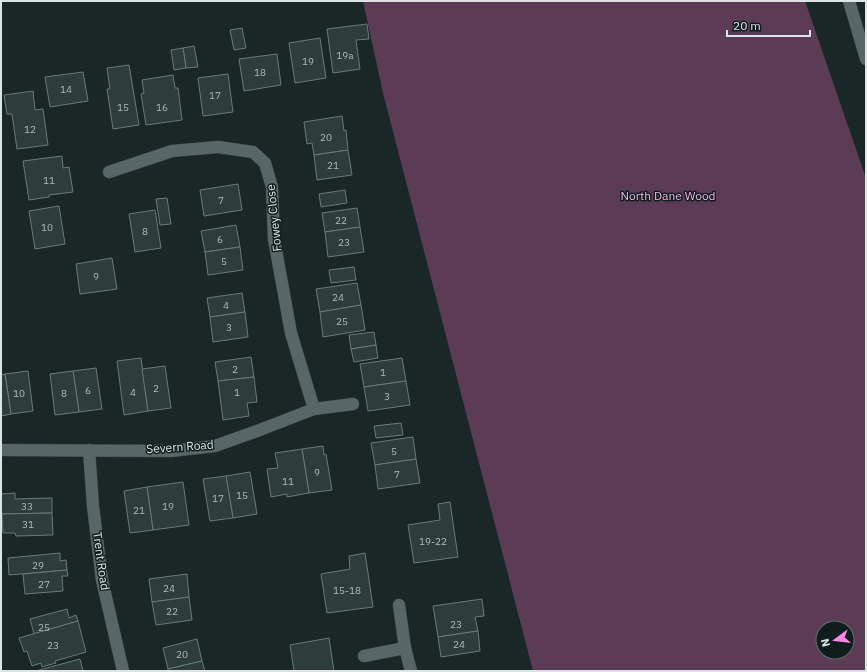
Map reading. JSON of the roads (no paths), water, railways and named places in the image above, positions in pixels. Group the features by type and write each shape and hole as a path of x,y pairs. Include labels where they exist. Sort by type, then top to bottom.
{"street":[{"path":"849,1 866,59"},
{"name":"Fowey Close","path":"109,172 172,152 218,147 253,152 265,163 272,187 274,239 291,333 314,409"},
{"name":"Severn Road","path":"1,450 171,451 215,446 314,409 353,404"},
{"name":"Trent Road","path":"89,450 93,506 102,580 122,671"},
{"path":"399,605 411,671"},
{"path":"364,656 406,648"}],"park label":[{"name":"North Dane Wood","path":"668,196"}]}
